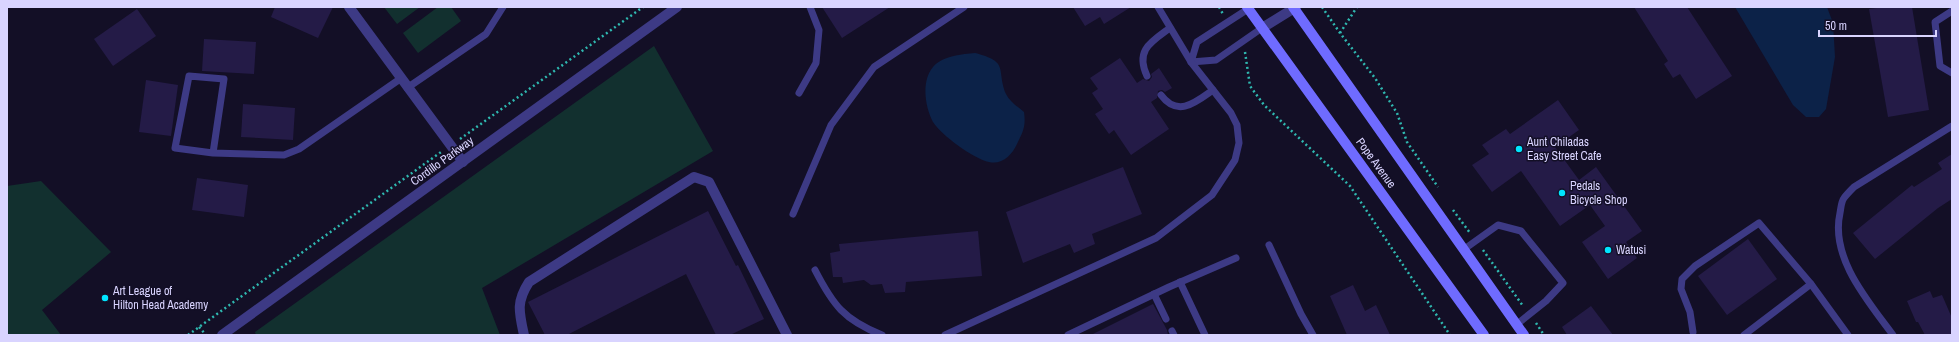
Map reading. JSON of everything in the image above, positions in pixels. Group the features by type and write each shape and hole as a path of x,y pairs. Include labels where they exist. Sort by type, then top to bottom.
{"main road":[{"name":"Pope Avenue","path":"1294,7 1524,335"},
{"name":"Pope Avenue","path":"1249,8 1484,335"}],"street":[{"path":"349,7 400,79 463,162"},
{"name":"Cordillo Parkway","path":"222,335 677,7"},
{"path":"1262,28 1294,7"},
{"path":"524,335 518,311 522,294 529,282 694,177 709,182 787,335"}],"lane":[{"path":"407,88 486,34 502,7"},
{"path":"799,93 816,63 819,30 810,7"},
{"path":"792,214 831,125 874,67 964,7"},
{"path":"945,335 1156,238 1212,195 1235,160 1239,143 1237,125 1231,113 1191,62 1158,7"},
{"path":"1191,62 1197,42 1249,8"},
{"path":"1952,11 1935,22 1940,66 1952,73"},
{"path":"1147,76 1143,67 1142,59 1145,48 1170,28"},
{"path":"1191,62 1216,60 1262,28"},
{"path":"213,153 224,79 189,76 175,148 213,153 284,155 299,149 400,79"},
{"path":"1161,95 1171,105 1181,107 1195,103 1213,90"},
{"path":"1893,335 1868,300 1847,265 1838,237 1839,218 1843,199 1854,187 1952,126"},
{"path":"1692,334 1690,312 1681,289 1682,279 1695,266 1759,223 1812,284 1848,335"},
{"path":"1463,250 1498,225 1521,231 1563,283 1516,325"},
{"path":"1269,245 1301,314 1313,335"},
{"path":"1068,335 1180,282 1236,258"},
{"path":"815,270 826,291 841,312 867,329 882,335"},
{"path":"1180,282 1205,335"},
{"path":"1744,335 1812,284"},
{"path":"1154,294 1166,319"}],"path":[{"path":"188,335 643,7"},
{"path":"1219,7 1229,22"},
{"path":"1322,7 1340,34 1375,78 1397,113 1407,142 1439,190"},
{"path":"1340,34 1357,7"},
{"path":"1243,42 1250,86 1264,105 1350,186 1450,335"},
{"path":"1453,209 1544,335"},
{"path":"199,327 206,335"}],"green space":[{"path":"384,7 420,7 397,24"},
{"path":"438,7 451,7 461,21 418,53 403,33"},
{"path":"654,46 713,151 482,288 500,335 256,335 255,332"},
{"path":"41,181 111,252 42,310 61,335 7,335 7,186"}],"water":[{"path":"1735,7 1827,7 1833,23 1835,57 1826,109 1819,117 1806,117 1793,105"},
{"path":"975,53 986,56 998,63 1006,94 1012,102 1024,112 1024,129 1017,144 1006,158 1002,161 994,163 975,156 950,140 933,122 926,102 927,79 929,73 937,63 947,58"}],"building":[{"path":"275,7 333,7 318,38 271,17"},
{"path":"822,7 890,7 842,38"},
{"path":"1073,7 1131,7 1104,24 1100,17 1085,26"},
{"path":"1634,7 1687,7 1732,76 1696,99 1680,74 1673,78 1664,64 1668,61"},
{"path":"1884,7 1912,7 1929,110 1888,117 1869,9"},
{"path":"137,9 156,36 113,66 94,39"},
{"path":"204,39 256,42 254,74 202,71"},
{"path":"1120,58 1137,83 1143,79 1149,81 1152,77 1151,74 1159,68 1172,88 1165,92 1162,90 1158,91 1157,98 1151,102 1169,129 1131,155 1114,130 1109,134 1095,114 1103,109 1092,93 1098,89 1090,78"},
{"path":"146,80 178,85 171,136 139,132"},
{"path":"1558,100 1579,130 1555,147 1579,180 1596,167 1642,231 1626,242 1637,258 1608,279 1582,242 1605,226 1590,205 1560,226 1521,171 1492,192 1472,165 1489,154 1482,145 1506,129 1510,134"},
{"path":"243,104 295,108 293,140 241,137"},
{"path":"1952,154 1952,199 1938,208 1875,259 1853,233 1912,185 1914,187 1942,169 1938,163"},
{"path":"1123,167 1142,214 1092,234 1095,244 1074,253 1070,244 1023,263 1006,212"},
{"path":"197,178 248,185 244,217 192,210"},
{"path":"708,211 736,266 738,265 764,319 730,335 716,335 686,274 567,335 545,335 528,302"},
{"path":"978,231 982,276 906,282 905,292 885,293 882,284 871,285 864,280 843,283 842,277 833,277 830,253 840,251 839,244"},
{"path":"1748,239 1777,279 1727,315 1698,276"},
{"path":"1353,285 1365,311 1376,305 1390,335 1347,335 1330,296"},
{"path":"1930,291 1933,298 1942,295 1952,318 1952,335 1925,335 1918,322 1916,322 1907,301"},
{"path":"1153,304 1167,330 1168,335 1091,335"},
{"path":"1591,306 1613,335 1567,335 1562,327"}],"place":[{"name":"Aunt Chiladas Easy Street Cafe","path":"1519,149"},
{"name":"Pedals Bicycle Shop","path":"1562,193"},
{"name":"Watusi","path":"1608,250"},
{"name":"Art League of Hilton Head Academy","path":"105,298"}]}
